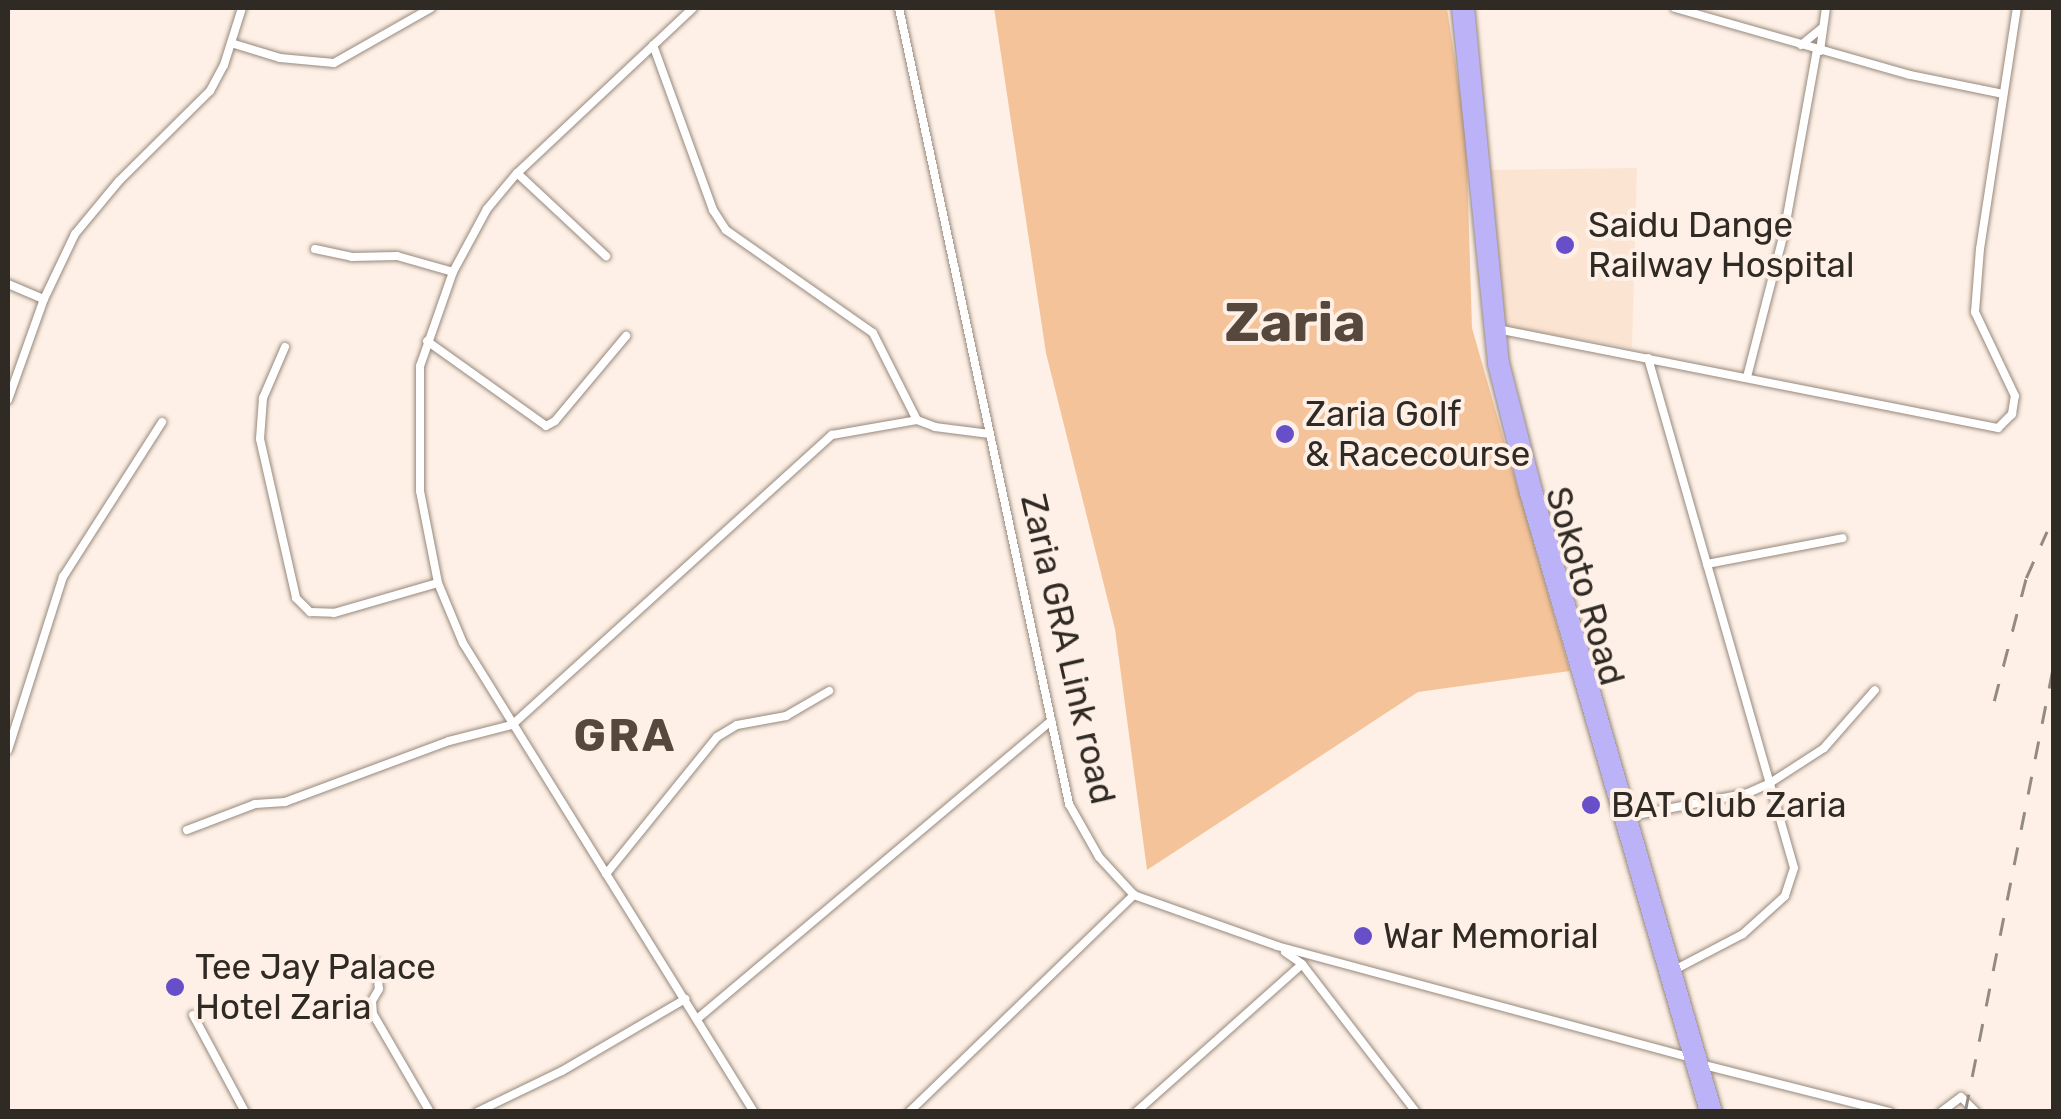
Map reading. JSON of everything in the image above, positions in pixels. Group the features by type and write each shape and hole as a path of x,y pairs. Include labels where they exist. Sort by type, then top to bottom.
{"main road":[{"name":"Sokoto Road","path":"1458,8 1494,364 1526,493 1716,1112"},
{"name":"Sokoto Road","path":"1468,8 1497,328 1536,491 1676,969 1706,1112"}],"street":[{"path":"8,400 44,299 75,234 119,182 210,91 242,8"},
{"path":"231,44 280,58 334,63 431,8"},
{"name":"Zaria GRA Link road","path":"900,8 1069,804 1099,857 1134,896 1277,946 1890,1112"},
{"path":"1675,8 1819,51 2003,94"},
{"path":"1747,378 1784,233 1826,8"},
{"path":"1497,328 1998,428 2012,414 2015,396 1976,312 1980,248 2016,8"},
{"path":"686,10 517,173 487,209 453,272 420,366 420,491 438,583 463,643 754,1112"},
{"path":"1801,45 1822,28"},
{"path":"653,44 714,210 726,230 873,333 917,420"},
{"path":"517,173 606,256"},
{"path":"315,249 352,257 396,256 453,272"},
{"path":"8,284 44,299"},
{"path":"427,341 546,426 555,421 626,336"},
{"path":"285,347 263,398 260,439 296,598 310,612 334,613 438,583"},
{"path":"1648,358 1794,868 1790,888 1743,934 1676,969"},
{"path":"188,830 255,804 285,802 449,741 512,725 832,435 917,420 935,427 990,434"},
{"path":"8,750 63,577 162,422"},
{"path":"1707,564 1842,538"},
{"path":"606,874 717,737 737,725 786,716 830,690"},
{"path":"1632,816 1748,793 1770,783 1824,748 1875,690"},
{"path":"697,1019 1051,721"},
{"path":"909,1112 1134,896"},
{"path":"1277,946 1302,964 1415,1111"},
{"path":"377,963 380,989 372,1000 373,1014 430,1112"},
{"path":"1136,1112 1302,964"},
{"path":"476,1112 562,1071 685,1000"},
{"path":"193,1015 245,1112"},
{"path":"1941,1112 1961,1097 1976,1112"}],"shaded area":[{"name":"Zaria Golf & Racecourse","path":"994,8 1447,8 1466,133 1472,328 1570,671 1418,692 1147,870 1115,629 1046,353"},
{"name":"Saidu Dange Railway Hospital","path":"1637,168 1632,348 1508,327 1499,319 1490,170"}],"railway":[{"path":"1994,701 2026,578 2047,531"},
{"path":"1965,1112 2054,661"}],"place":[{"name":"Saidu Dange Railway Hospital","path":"1565,245"},
{"name":"Zaria Golf & Racecourse","path":"1285,434"},
{"name":"BAT Club Zaria","path":"1591,805"},
{"name":"War Memorial","path":"1363,936"},
{"name":"Tee Jay Palace Hotel Zaria","path":"175,987"}],"district":[{"name":"Zaria","path":"1295,323"},
{"name":"GRA","path":"625,736"}]}
